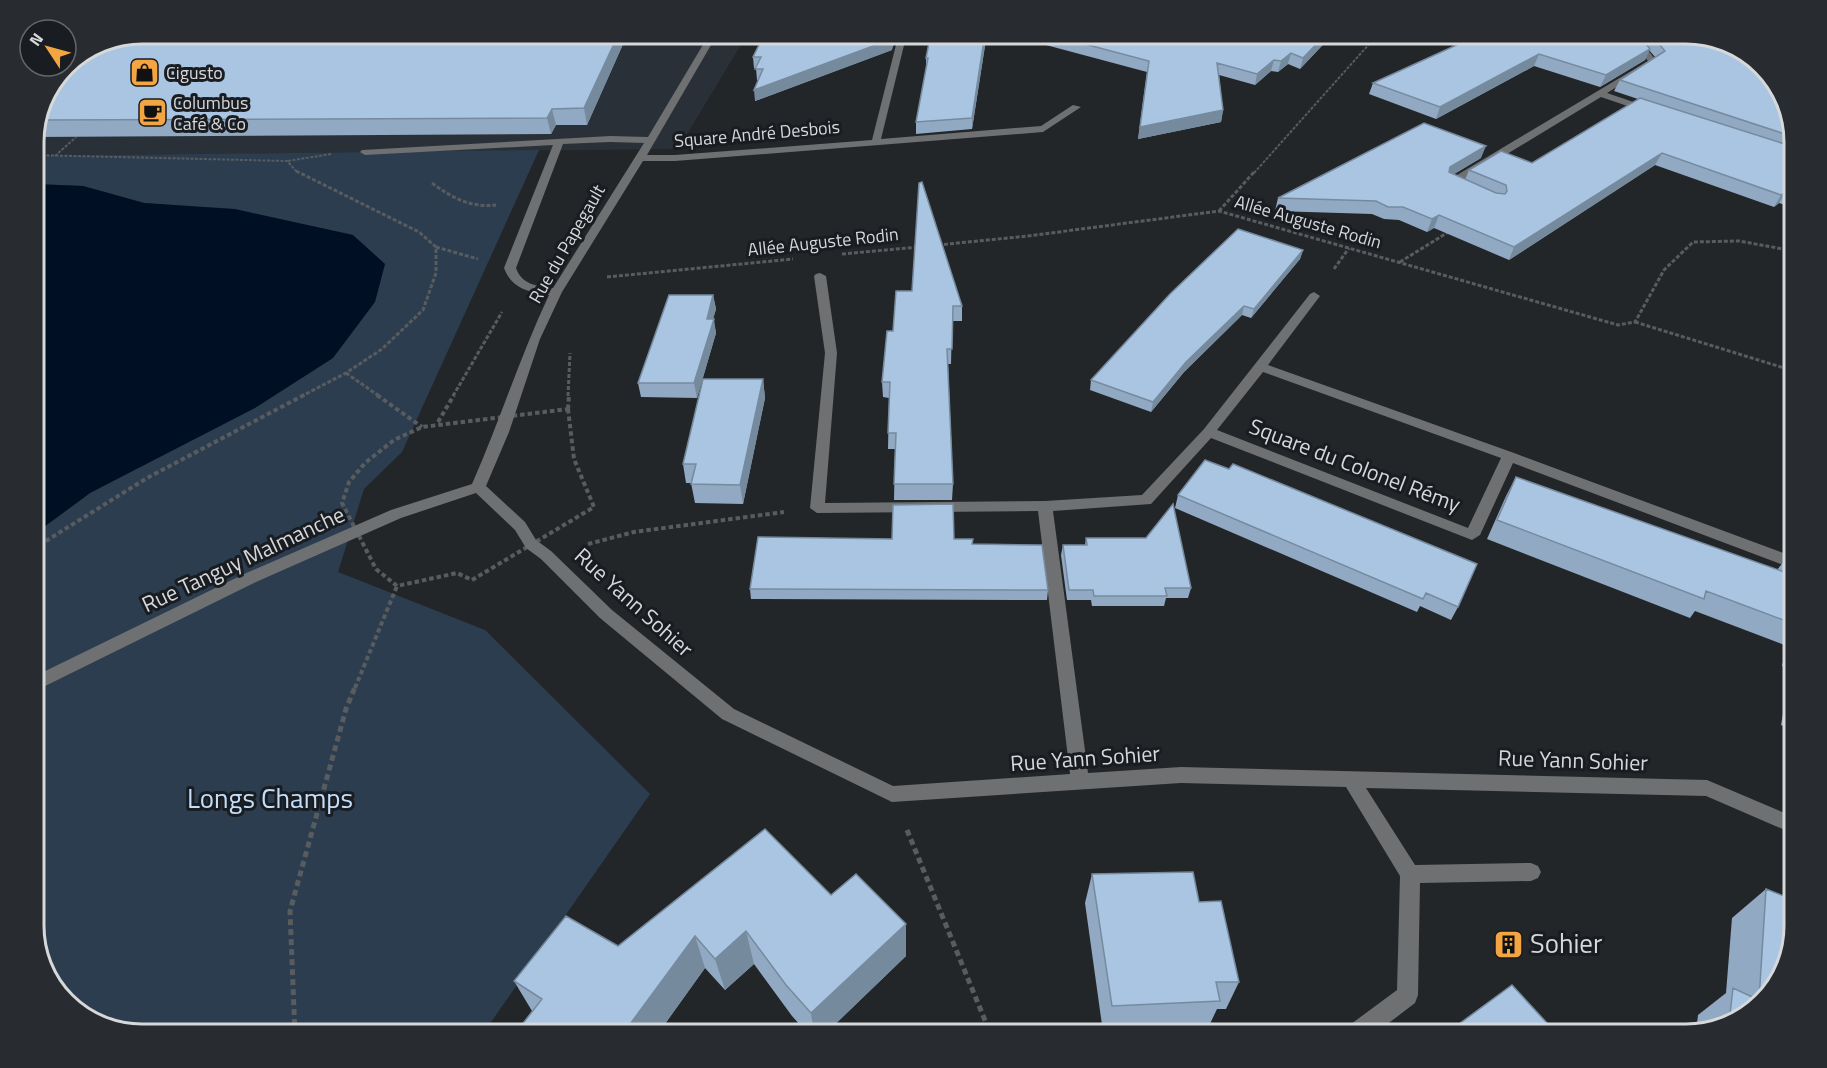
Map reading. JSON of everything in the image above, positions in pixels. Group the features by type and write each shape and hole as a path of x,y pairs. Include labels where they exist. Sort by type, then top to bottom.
{"street":[{"name":"Rue du Papegault","path":"478,487 507,417 534,339 556,292 640,158 707,44"},
{"path":"876,141 900,44"},
{"path":"1469,190 1451,183 1653,62 1639,44"},
{"path":"1600,94 1657,113"},
{"name":"Square André Desbois","path":"640,158 675,158 1042,129 1076,107"},
{"path":"365,152 418,147 610,139 650,140"},
{"path":"556,292 520,285 512,276 510,268 559,142"},
{"path":"818,508 831,353 820,276"},
{"name":"Square du Colonel Rémy","path":"818,508 1045,506 1146,500 1209,432 1314,296"},
{"path":"1260,367 1509,456 1784,559"},
{"name":"Square du Colonel Rémy","path":"1209,432 1472,535 1509,456"},
{"name":"Rue Yann Sohier","path":"478,487 520,526 531,544 546,555 606,614 728,714 892,795 1181,776 1350,778 1707,788 1784,822"},
{"name":"Rue Tanguy Malmanche","path":"44,680 314,549 396,514 478,487"},
{"path":"1045,506 1080,782"},
{"path":"1350,778 1410,874 1407,995 1369,1024"},
{"path":"1410,874 1531,872"}],"path":[{"path":"1219,211 1369,44"},
{"path":"55,156 76,137"},
{"path":"44,156 287,161 297,172 419,232 436,247 436,273 423,310 382,349 346,373 147,478 44,542"},
{"name":"Allée Auguste Rodin","path":"934,245 1028,236 1219,211 1618,325 1635,322 1783,368"},
{"path":"1401,262 1457,227"},
{"path":"1635,322 1664,270 1693,242 1739,241 1783,249"},
{"name":"Allée Auguste Rodin","path":"840,254 923,246"},
{"name":"Allée Auguste Rodin","path":"597,278 794,259"},
{"path":"438,423 490,330 520,285"},
{"path":"346,373 422,427"},
{"path":"507,417 568,410 574,459 594,507 531,544"},
{"path":"546,555 634,532 818,508"},
{"path":"295,1024 290,910 346,709 397,586"},
{"path":"892,795 986,1024"}],"shaded area":[{"path":"741,44 678,149 44,156 47,116 64,82 68,78 78,78 78,67 93,57 122,45"},
{"path":"44,184 83,186 144,203 235,209 353,235 385,264 375,302 333,358 255,408 90,493 44,527"}],"green space":[{"name":"Longs Champs","path":"539,150 402,452 364,489 338,572 485,630 650,794 490,1024 129,1024 104,1017 82,1004 64,986 51,964 44,933 44,527 90,493 143,464 352,235 235,210 144,203 83,186 44,184 44,156"}],"building":[{"path":"614,44 584,108 552,109 547,118 46,120 54,98 64,82 68,78 78,78 78,67 93,57 122,45"},
{"path":"760,44 878,44 754,90 763,69 755,69 761,57 753,57"},
{"path":"929,44 983,44 972,118 916,122 928,58 926,58"},
{"path":"1085,44 1316,44 1303,58 1291,53 1281,61 1274,60 1257,74 1217,63 1223,110 1140,127 1149,61"},
{"path":"1459,44 1646,44 1650,49 1606,75 1539,54 1440,107 1373,83"},
{"path":"1659,44 1698,44 1723,51 1745,64 1755,72 1770,93 1782,122 1783,133 1620,80 1665,51"},
{"path":"1640,98 1783,144 1783,194 1781,195 1662,153 1514,247 1439,215 1432,219 1403,207 1388,207 1376,201 1278,198 1424,123 1486,146 1450,167 1449,172 1496,193 1505,194 1506,185 1469,170 1501,151 1532,163"},
{"path":"922,182 962,306 953,306 952,349 947,349 953,484 894,484 896,433 888,433 890,382 882,382 887,331 893,331 896,291 912,291 919,183"},
{"path":"1238,229 1303,250 1254,309 1244,306 1186,362 1153,402 1091,380 1170,294"},
{"path":"669,295 713,295 707,319 714,319 694,383 638,383"},
{"path":"703,379 763,379 740,485 691,484 696,464 683,464"},
{"path":"1205,460 1229,469 1233,464 1477,564 1458,607 1426,593 1423,599 1178,495"},
{"path":"1516,477 1784,572 1784,620 1706,591 1704,599 1497,520"},
{"path":"953,504 954,539 973,539 972,544 1042,545 1048,590 750,589 758,537 892,539 893,505"},
{"path":"1173,504 1191,588 1165,588 1167,596 1094,596 1093,590 1069,590 1063,545 1087,545 1086,538 1146,538"},
{"path":"765,829 831,895 856,874 906,924 811,1013 786,985 746,931 715,959 695,936 630,1024 523,1024 542,999 514,981 566,916 618,946"},
{"path":"1193,872 1199,902 1221,901 1239,982 1216,982 1220,1001 1112,1006 1092,874"},
{"path":"1766,889 1784,896 1784,926 1776,964 1760,990"},
{"path":"1512,985 1548,1024 1459,1024"},
{"path":"1733,988 1753,997 1730,1013"}],"place":[{"name":"Cigusto","path":"145,73"},
{"name":"Columbus Café & Co","path":"152,113"},
{"name":"Sohier","path":"1509,944"}]}
